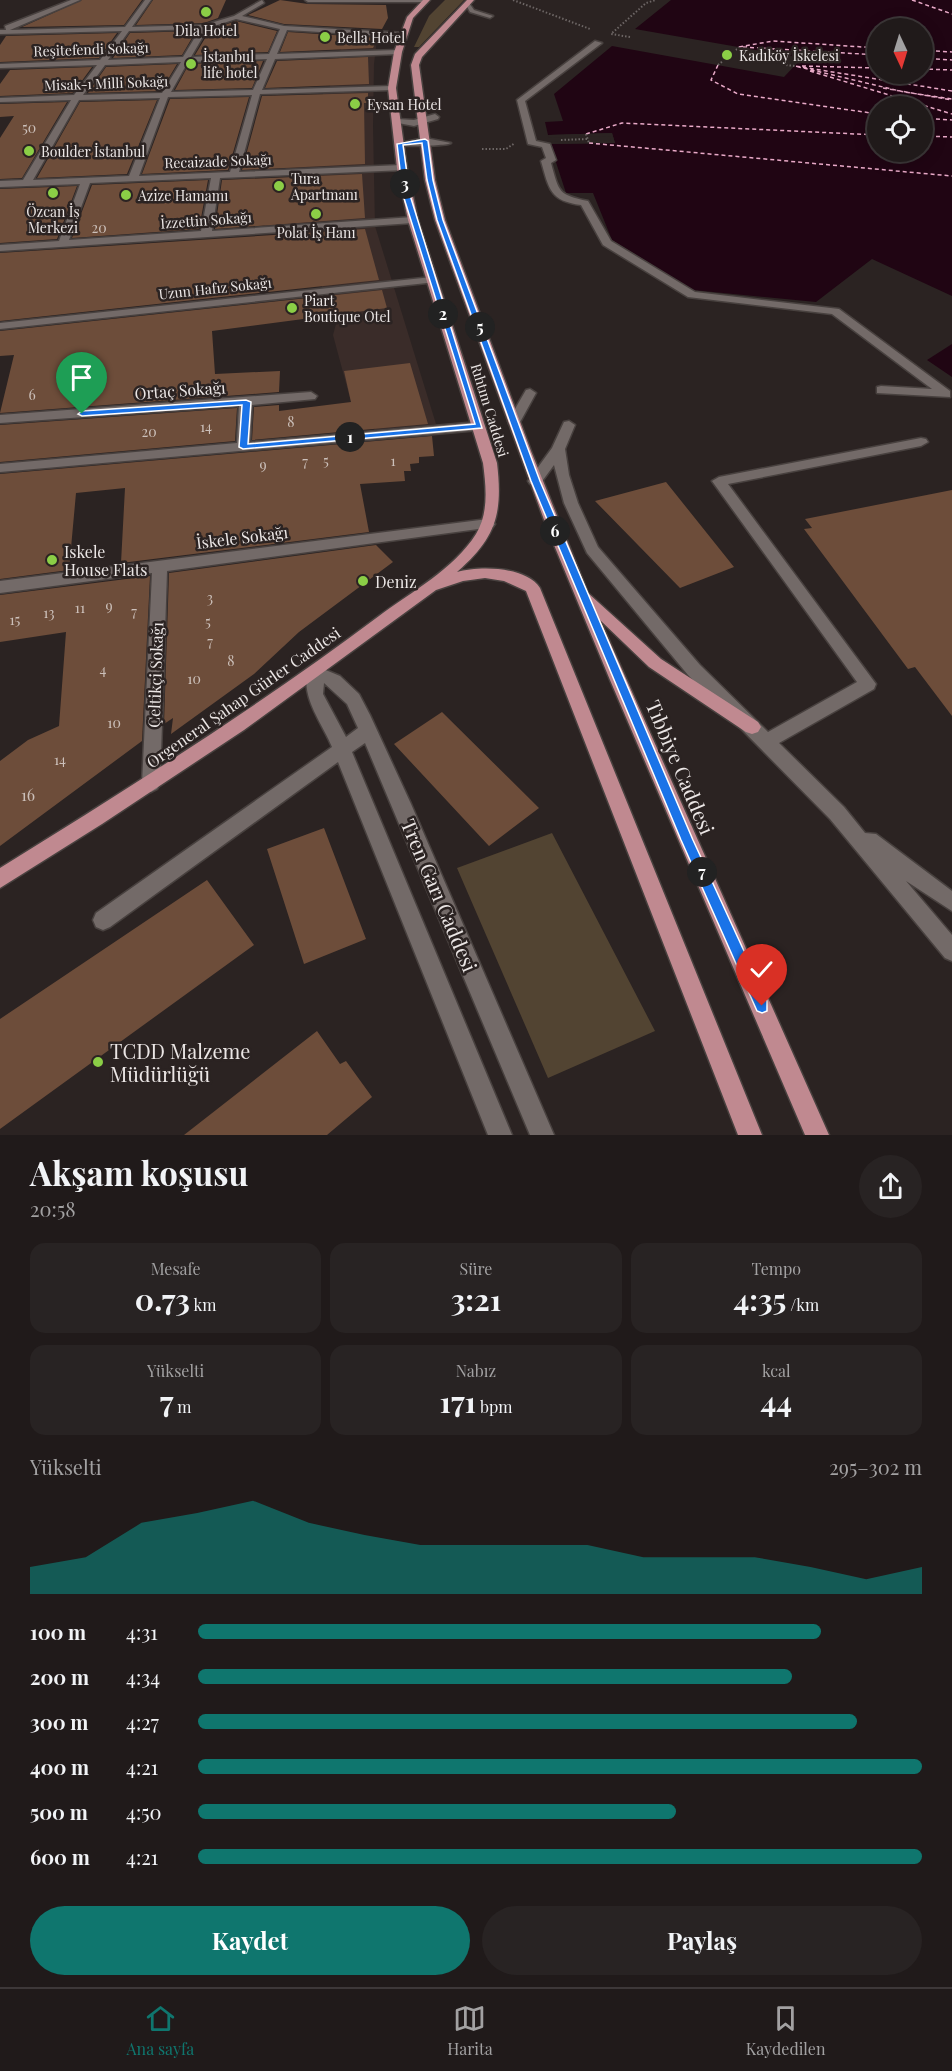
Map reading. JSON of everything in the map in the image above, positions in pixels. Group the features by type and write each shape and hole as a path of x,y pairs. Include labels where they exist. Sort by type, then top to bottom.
{"main road":[{"name":"Rıhtım Caddesi","path":"427,0 411,17 398,52 392,87 402,168 413,220 490,463 494,497 488,524"},
{"name":"Rıhtım Caddesi","path":"469,2 418,56 415,65 422,122 430,180 440,220 535,481"},
{"name":"Tıbbiye Caddesi","path":"535,481 687,840 734,942 817,1135"},
{"name":"Orgeneral Şahap Gürler Caddesi","path":"0,879 151,784 316,672 421,592 469,552 488,524"},
{"path":"421,592 460,575 489,572 513,576 532,588 750,1135"},
{"path":"583,593 655,663 752,727"}],"street":[{"path":"0,32 77,0"},
{"path":"26,183 77,97 148,0"},
{"path":"308,0 427,0"},
{"path":"0,32 205,27 236,16 262,2"},
{"path":"469,2 472,10 490,16"},
{"path":"236,16 284,28 404,35"},
{"path":"133,178 165,94 205,27"},
{"path":"234,173 257,91 284,28"},
{"path":"598,43 521,100 532,144 546,144 551,160 546,161 555,193 564,201 585,203 607,243 692,295 835,311 946,394 881,390"},
{"name":"Reşitefendi Sokağı","path":"0,66 398,52"},
{"name":"Misak-ı Milli Sokağı","path":"0,100 392,87"},
{"path":"397,122 422,122 435,117"},
{"path":"399,144 425,141 447,143"},
{"name":"Recaizade Sokağı","path":"0,184 402,168"},
{"path":"206,234 216,174"},
{"path":"63,243 86,180"},
{"name":"İzzettin Sokağı","path":"0,248 413,220"},
{"name":"Uzun Hafız Sokağı","path":"0,326 432,280"},
{"path":"514,421 530,393"},
{"path":"246,402 311,396"},
{"name":"Ortaç Sokağı","path":"0,420 246,402 243,447"},
{"path":"535,481 558,449 569,425"},
{"path":"0,468 479,426"},
{"path":"766,742 868,684 719,481 921,442"},
{"path":"558,449 568,494 592,549 694,670 837,813 904,869 952,902"},
{"name":"İskele Sokağı","path":"0,587 488,524"},
{"name":"Çeltikçi Sokağı","path":"151,784 160,566"},
{"path":"316,672 315,694 341,750 501,1135"},
{"name":"Tren Garı Caddesi","path":"316,672 334,681 353,699 542,1135"},
{"path":"103,920 368,731"},
{"path":"837,813 952,951"}],"path":[{"path":"513,0 594,31"},
{"path":"630,37 611,34 646,3 656,0"},
{"path":"736,50 739,47"},
{"path":"718,65 723,61"},
{"path":"786,65 795,66"},
{"path":"586,134 589,143"}],"shaded area":[{"path":"445,0 464,0 419,47 414,47 429,16"},
{"path":"671,0 952,0 952,296 872,259 816,302 693,290 612,240 593,193 566,193 550,144 615,143 612,133 548,135 545,122 563,121 554,94 612,46 784,77 802,58 635,29"},
{"path":"351,30 378,31 374,64 373,126 375,226 436,424 374,430 377,424 351,402 333,335 339,313 322,287 309,231 264,233 266,200 294,198 297,174 283,173 319,111 324,90 330,90 331,73 337,69 340,51"},
{"path":"952,344 952,377 927,360"},
{"path":"552,833 655,1031 548,1078 457,868"}],"pier":[{"path":"612,133 615,143 550,144 550,142 611,140 610,136 549,138 548,135"}],"building":[{"path":"82,0 142,0 124,25 22,27"},
{"path":"153,0 226,0 218,18 204,23 136,25"},
{"path":"280,0 308,4 386,5 388,18 382,29 284,24 248,15"},
{"path":"236,21 277,31 268,52 195,55 210,30"},
{"path":"196,31 182,55 113,58 130,33"},
{"path":"288,32 378,38 373,48 280,52"},
{"path":"117,33 99,58 0,62 0,45 6,36"},
{"path":"368,57 369,84 265,88 277,61"},
{"path":"263,61 252,88 175,90 189,64"},
{"path":"177,64 161,91 88,93 106,67"},
{"path":"92,67 73,93 0,96 0,84 10,70"},
{"path":"368,93 368,103 364,103 365,164 242,170 262,96"},
{"path":"249,97 228,170 142,174 170,99"},
{"path":"157,100 127,174 37,178 80,102"},
{"path":"67,102 22,178 0,179 0,138 14,116 0,117 0,104"},
{"path":"362,174 365,218 215,229 222,180"},
{"path":"208,180 199,229 72,238 92,185"},
{"path":"77,186 57,239 0,243 0,189"},
{"path":"365,229 379,280 0,321 0,253"},
{"path":"382,290 387,308 212,331 215,374 280,371 279,392 0,413 14,355 0,356 0,331"},
{"path":"410,363 428,424 252,440 254,407 279,405 279,411 351,402 344,371"},
{"path":"237,408 235,441 0,462 0,425"},
{"path":"432,436 434,456 419,457 419,463 410,464 411,471 404,471 405,481 360,484 369,532 121,563 125,488 76,493 69,570 0,579 0,474"},
{"path":"666,482 734,567 680,588 595,501"},
{"path":"952,490 952,716 915,667 908,669 804,529 812,528 805,519"},
{"path":"376,545 393,562 299,632 254,674 171,734 173,718 164,724 169,573"},
{"path":"150,576 142,741 0,846 0,761 28,740 59,726 66,632 0,642 0,595"},
{"path":"442,712 539,808 489,846 394,744"},
{"path":"324,828 366,939 304,964 267,849"},
{"path":"207,880 254,945 0,1129 0,1019"},
{"path":"317,1031 340,1064 346,1061 372,1097 327,1135 184,1135"}],"ferry route":[{"path":"912,0 952,14"},
{"path":"739,47 773,41 867,47"},
{"path":"743,47 867,54"},
{"path":"933,51 952,52"},
{"path":"933,59 952,60"},
{"path":"718,65 711,80 738,94 867,112"},
{"path":"899,91 795,66 952,91"},
{"path":"802,66 867,68"},
{"path":"933,69 952,70"},
{"path":"810,71 952,114"},
{"path":"883,88 899,91"},
{"path":"899,91 916,94"},
{"path":"899,91 916,94"},
{"path":"916,94 952,99"},
{"path":"916,94 952,100"},
{"path":"933,119 952,120"},
{"path":"586,134 622,123 867,134"},
{"path":"933,136 952,137"},
{"path":"589,143 952,176"}],"place":[{"name":"Dila Hotel","path":"206,12"},
{"name":"Bella Hotel","path":"325,37"},
{"name":"Kadıköy İskelesi","path":"727,55"},
{"name":"İstanbul life hotel","path":"191,64"},
{"name":"Eysan Hotel","path":"355,104"},
{"name":"Boulder İstanbul","path":"29,151"},
{"name":"Tura Apartmanı","path":"279,186"},
{"name":"Özcan İş Merkezi","path":"53,193"},
{"name":"Azize Hamamı","path":"126,195"},
{"name":"Polat İş Hanı","path":"316,214"},
{"name":"Piart Boutique Otel","path":"292,308"},
{"name":"Iskele House Flats","path":"52,560"},
{"name":"Deniz","path":"363,581"},
{"name":"TCDD Malzeme Müdürlüğü","path":"98,1062"}],"route":[{"path":"82,414 246,402 243,447 479,426 406,195 399,144 425,141 430,180 440,220 535,481 687,840 762,1006"}]}
